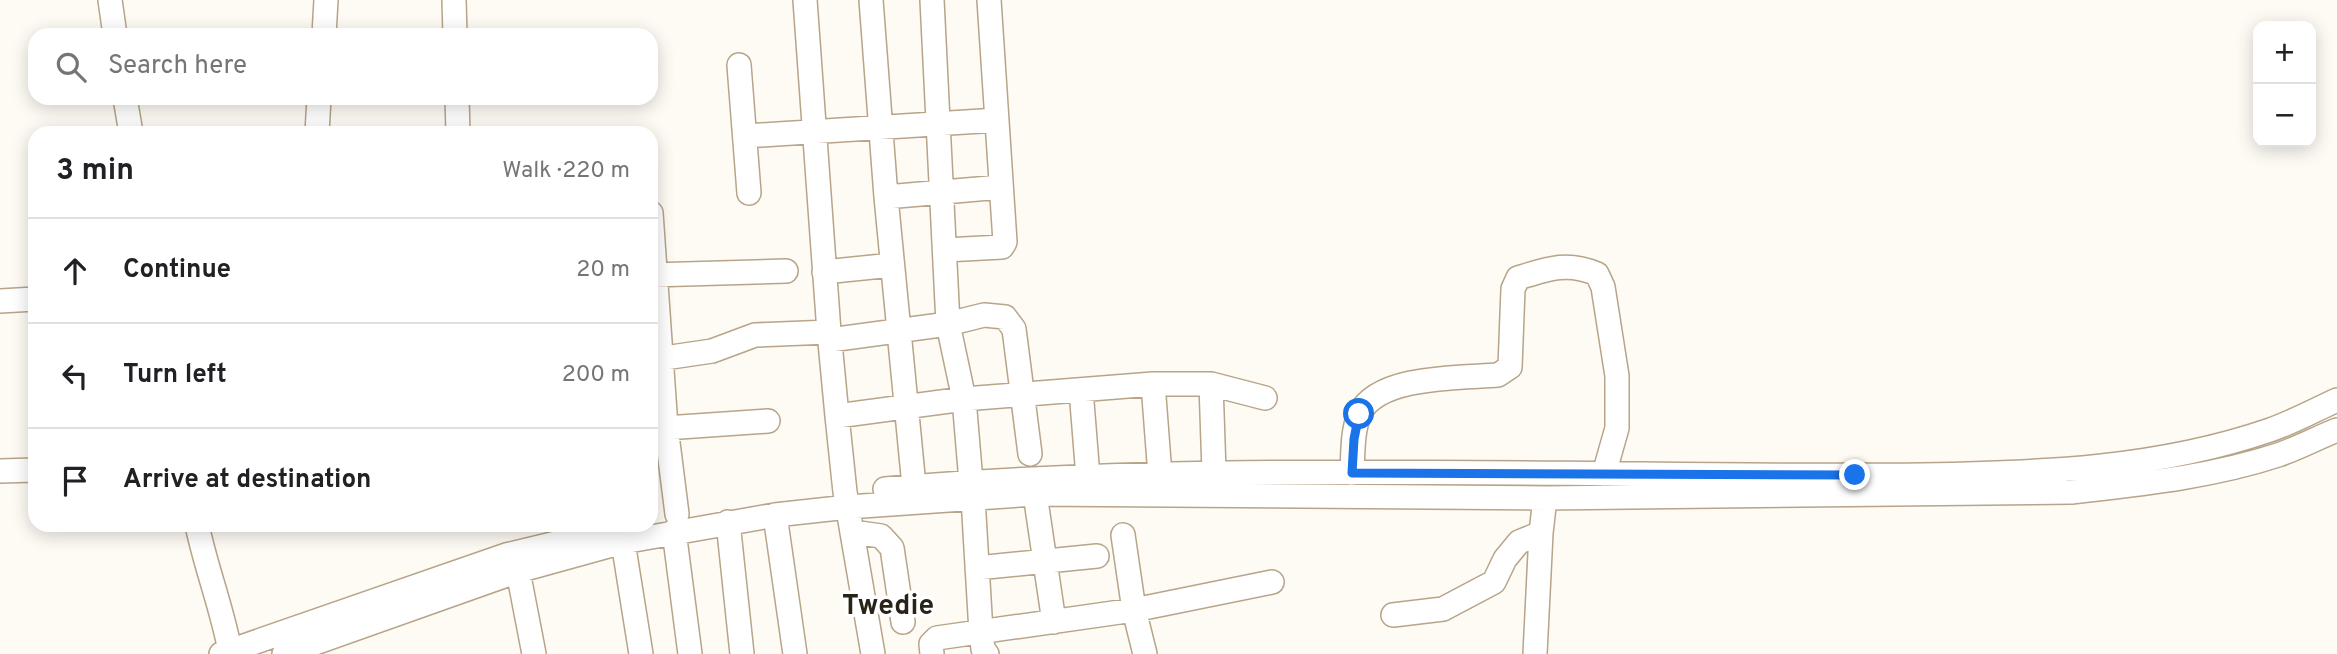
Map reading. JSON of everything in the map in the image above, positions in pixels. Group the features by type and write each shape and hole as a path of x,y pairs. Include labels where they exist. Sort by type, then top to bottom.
{"street":[{"path":"110,0 114,28"},
{"path":"324,28 326,0"},
{"path":"454,0 455,28"},
{"path":"805,0 837,416 847,500 872,654"},
{"path":"871,0 892,265 914,486"},
{"path":"932,0 948,324 964,399 984,643"},
{"path":"945,250 1002,247 1005,243 989,0"},
{"path":"738,65 749,193"},
{"path":"126,105 130,126"},
{"path":"317,126 319,105"},
{"path":"457,105 458,126"},
{"path":"745,136 882,125 997,120"},
{"path":"886,197 1001,187"},
{"path":"824,272 892,265"},
{"path":"1352,473 1359,414 1370,399 1389,389 1414,382 1498,374 1510,367 1513,289 1518,278 1553,267 1582,268 1597,274 1603,287 1617,376 1618,410 1617,428 1604,474"},
{"path":"658,275 786,271"},
{"path":"0,301 28,299"},
{"path":"658,359 712,351 755,335 829,336 948,324 984,316 1005,317 1014,329 1030,454"},
{"path":"837,416 964,399 1153,384 1211,384 1265,398"},
{"path":"1153,384 1160,475"},
{"path":"1211,384 1214,472"},
{"path":"1081,390 1087,477"},
{"path":"658,525 773,499 847,500 1087,477 1214,472 1881,475 2071,470 2154,459 2232,441 2273,429 2337,401"},
{"path":"658,405 659,428 676,523 690,654"},
{"path":"659,428 768,421"},
{"path":"658,521 728,523 914,486 1035,494 1545,498 2073,492 2157,482 2236,467 2280,454 2337,430"},
{"path":"0,471 28,470"},
{"path":"1035,494 1054,622"},
{"path":"1535,654 1545,498"},
{"path":"775,515 795,654"},
{"path":"728,523 742,654"},
{"path":"199,532 223,613 226,652 506,555 561,533 582,532"},
{"path":"284,654 620,532"},
{"path":"625,532 641,654"},
{"path":"853,532 881,536 892,548 903,622"},
{"path":"1393,615 1443,609 1494,582 1505,559 1519,542 1541,533"},
{"path":"1123,535 1134,610 1145,654"},
{"path":"976,568 1097,556"},
{"path":"518,570 534,654"},
{"path":"932,654 931,644 937,639 984,643 1054,622 1134,610 1272,582"}],"district":[{"name":"Twedie","path":"888,604"}],"route":[{"path":"1359,414 1352,473 1855,475"}]}
